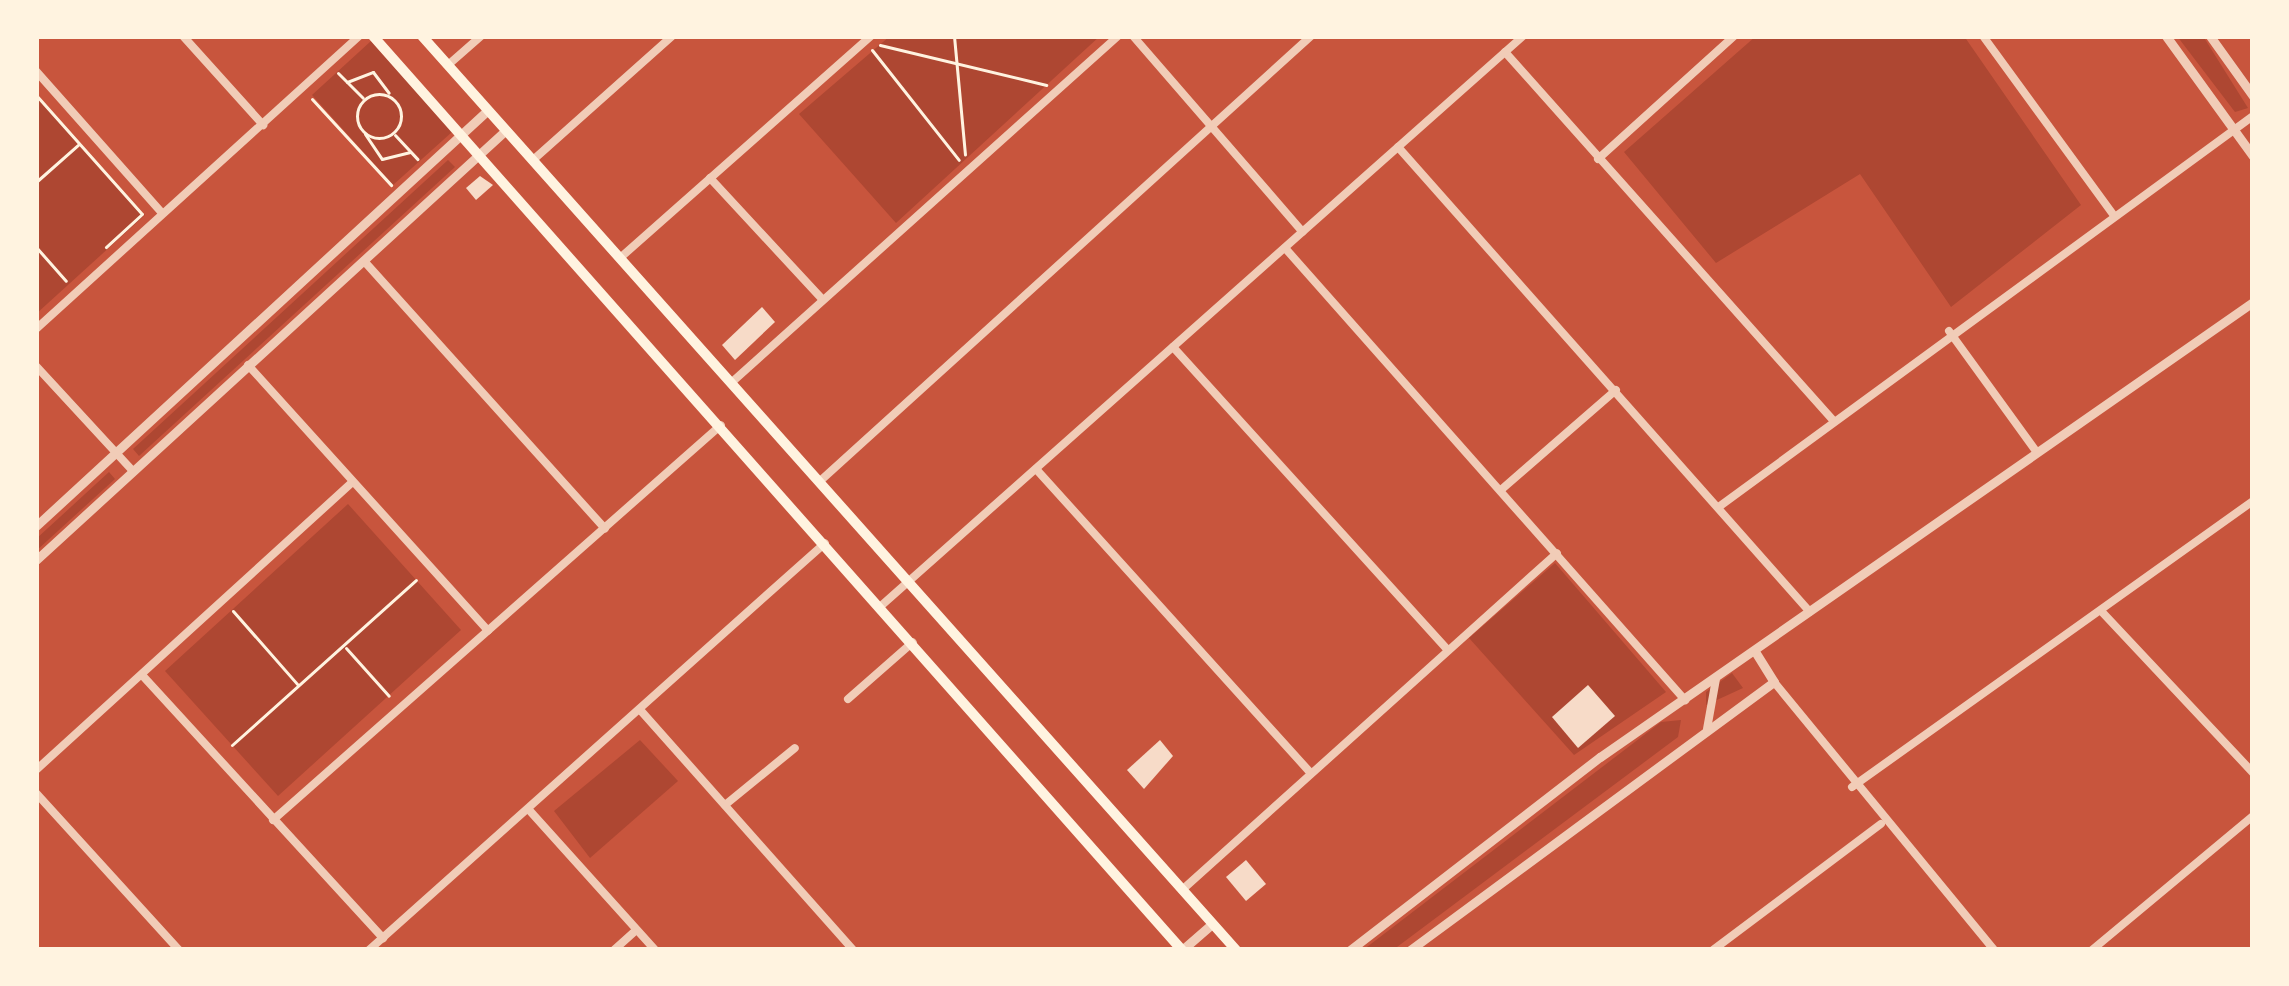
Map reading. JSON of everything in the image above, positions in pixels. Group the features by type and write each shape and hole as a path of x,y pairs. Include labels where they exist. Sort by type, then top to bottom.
{"main road":[{"path":"373,36 722,424 1182,950"},
{"path":"422,36 1236,950"}],"street":[{"path":"183,36 263,125"},
{"path":"36,329 359,36"},
{"path":"448,65 482,36"},
{"path":"532,160 672,36"},
{"path":"731,383 1118,36"},
{"path":"1133,36 1303,232"},
{"path":"819,482 1311,36"},
{"path":"882,605 1523,36"},
{"path":"1598,159 1734,36"},
{"path":"1983,36 2113,214"},
{"path":"2166,36 2253,155"},
{"path":"2210,36 2253,96"},
{"path":"620,258 868,39"},
{"path":"1505,52 1832,418"},
{"path":"36,71 162,213"},
{"path":"36,526 394,189 488,110"},
{"path":"1720,506 1949,332 2253,116"},
{"path":"36,560 506,130"},
{"path":"1398,147 1810,612"},
{"path":"710,178 823,300"},
{"path":"1285,248 1686,701"},
{"path":"364,261 605,529"},
{"path":"1350,950 1810,612 2253,302"},
{"path":"1949,332 2036,452"},
{"path":"1173,347 1447,648"},
{"path":"248,364 488,631"},
{"path":"36,366 133,471"},
{"path":"1502,489 1616,390"},
{"path":"273,820 722,424"},
{"path":"1036,469 1309,771"},
{"path":"36,770 351,483"},
{"path":"1852,787 2253,501"},
{"path":"369,950 642,712 826,542"},
{"path":"1182,890 1556,553"},
{"path":"2102,613 2253,773"},
{"path":"848,699 914,642"},
{"path":"1755,652 1881,824 1994,950"},
{"path":"142,674 382,938"},
{"path":"1707,729 1716,680"},
{"path":"1410,950 1774,682"},
{"path":"642,712 853,950"},
{"path":"724,805 795,748"},
{"path":"36,793 179,950"},
{"path":"530,811 655,950"},
{"path":"2092,950 2253,816"},
{"path":"1713,950 1881,824"},
{"path":"1182,950 1212,923"},
{"path":"614,950 636,929"}],"path":[{"path":"954,36 967,171"},
{"path":"868,39 1059,88"},
{"path":"868,39 967,171"},
{"path":"310,98 355,58"},
{"path":"347,82 373,72 395,101"},
{"path":"338,73 364,99 365,134 382,159 410,152"},
{"path":"410,87 395,101 393,133 418,160"},
{"path":"302,89 394,189 434,146"},
{"path":"36,95 142,214 97,255"},
{"path":"364,99 389,96"},
{"path":"365,134 393,133"},
{"path":"36,182 79,143"},
{"path":"36,247 67,282"},
{"path":"52,296 82,268"},
{"path":"232,745 416,580"},
{"path":"232,610 299,685"},
{"path":"344,645 388,695"}],"shaded area":[{"path":"890,36 1100,36 896,223 799,114"},
{"path":"1756,36 1964,36 2081,205 1951,307 1860,174 1716,263 1624,152"},
{"path":"2177,36 2203,36 2248,108 2235,112"},
{"path":"371,41 452,132 393,185 312,95"},
{"path":"36,93 145,215 36,314"},
{"path":"448,160 455,167 139,456 133,449"},
{"path":"109,472 115,479 36,551 36,539"},
{"path":"348,504 461,630 278,796 165,671"},
{"path":"1555,563 1666,692 1574,755 1469,638"},
{"path":"1732,673 1743,688 1706,705 1706,692"},
{"path":"1681,720 1678,737 1393,950 1363,950 1661,722"},
{"path":"640,740 678,781 590,858 554,811"}],"building":[{"path":"480,176 493,185 476,200 466,188"},
{"path":"762,307 775,322 735,360 722,345"},
{"path":"1588,685 1615,716 1578,748 1552,717"},
{"path":"1160,740 1173,756 1144,789 1127,770"},
{"path":"1246,860 1266,884 1246,901 1226,877"}]}
